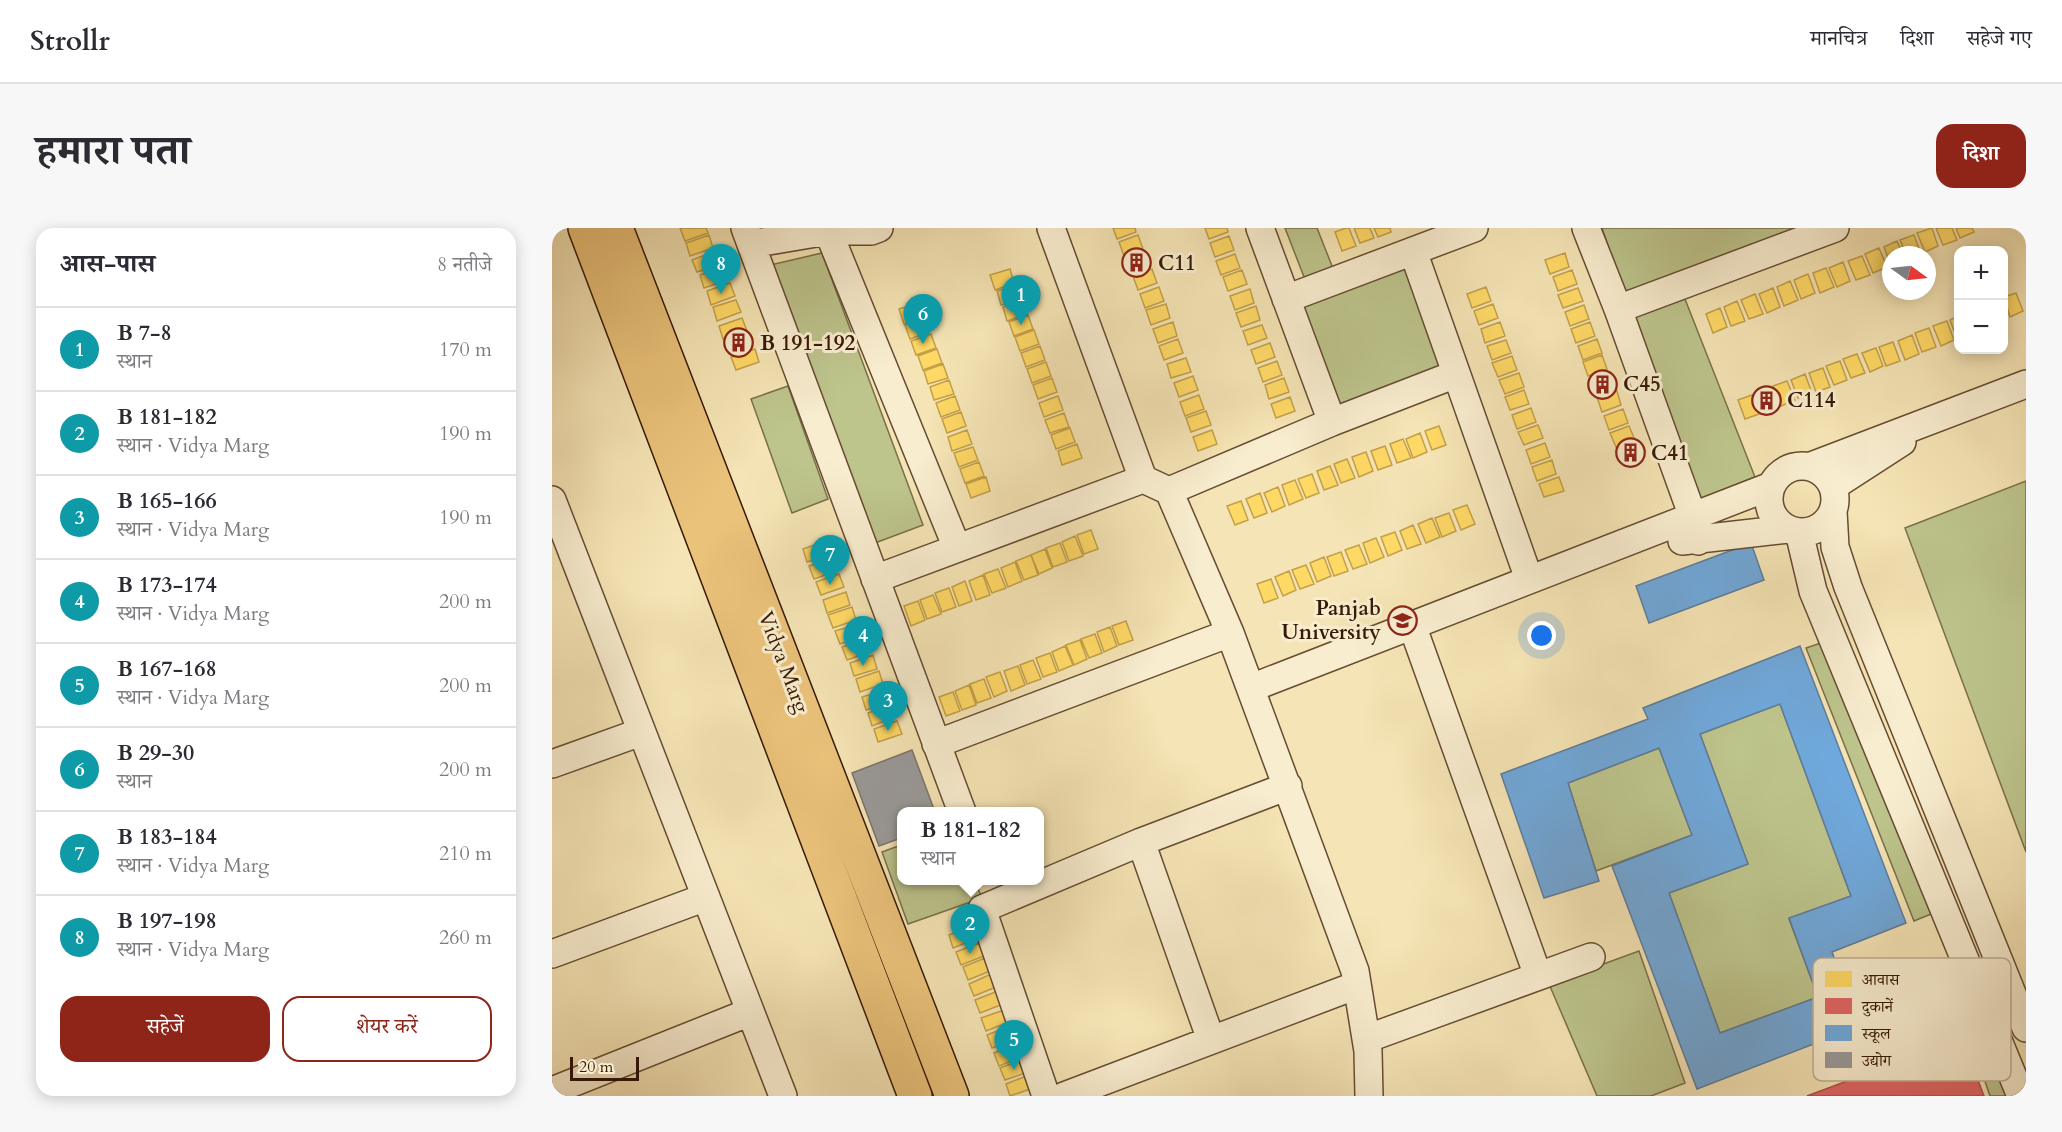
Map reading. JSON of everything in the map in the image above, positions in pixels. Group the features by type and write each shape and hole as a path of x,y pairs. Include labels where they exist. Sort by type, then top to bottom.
{"main road":[{"name":"Vidya Marg","path":"585,228 915,1096"},
{"name":"Vidya Marg","path":"616,228 952,1096"}],"street":[{"path":"879,228 871,231 835,230 748,236 960,807"},
{"path":"1051,228 1143,479 1169,491 1230,633 1337,917 1357,985 1366,1039 1369,1096"},
{"path":"1260,228 1332,422"},
{"path":"1286,298 1474,228"},
{"path":"1586,228 1618,309 1696,529"},
{"path":"1618,309 1835,228"},
{"path":"835,230 957,548"},
{"path":"1413,251 1529,579"},
{"path":"1169,491 1332,422 1456,374"},
{"path":"1964,958 1813,591 1794,531 1778,522 1770,511 1768,499 1776,477 1789,468 1811,465 2026,384"},
{"path":"1251,687 1630,540 1696,529 1814,530 1825,522 1834,499 1952,411"},
{"path":"1811,465 1824,474 1834,499 1835,547 1848,587 1998,958"},
{"path":"875,579 1143,479"},
{"path":"1696,529 1771,486"},
{"path":"552,500 783,1096"},
{"path":"1412,625 1538,976"},
{"path":"936,744 1230,633"},
{"path":"552,764 641,732"},
{"path":"1044,875 1141,842 1288,786"},
{"path":"1141,842 1211,1040"},
{"path":"1014,885 993,892 982,909 1046,1096"},
{"path":"552,954 706,897"},
{"path":"1366,1039 1592,957"},
{"path":"1064,1096 1357,985"},
{"path":"2011,991 2026,1028"},
{"path":"554,1096 552,1091 750,1012"},
{"path":"2011,1072 2021,1096"}],"green space":[{"path":"1285,228 1317,228 1334,271 1306,282"},
{"path":"1602,228 1808,228 1625,296"},
{"path":"822,253 923,525 867,546 766,266"},
{"path":"1406,265 1442,372 1334,409 1298,302"},
{"path":"1683,294 1755,477 1700,499 1628,316"},
{"path":"788,386 828,499 792,513 751,399"},
{"path":"2026,481 2026,852 1905,528"},
{"path":"1827,641 1936,912 1914,921 1806,648"},
{"path":"1780,704 1851,896 1789,919 1813,984 1813,999 1720,1033 1669,893 1748,864 1700,734"},
{"path":"1659,748 1692,835 1596,871 1568,783"},
{"path":"897,846 897,885 977,885 982,898 908,924 882,852"},
{"path":"1639,951 1685,1083 1651,1096 1597,1096 1549,984"},
{"path":"1985,1081 2010,1081 2016,1096 1990,1096"}],"building: आवास":[{"path":"680,228 706,228 708,233 685,241"},
{"path":"1113,228 1135,228 1136,232 1117,239"},
{"path":"1205,228 1227,228 1228,232 1209,239"},
{"path":"1349,228 1356,246 1342,251 1335,232"},
{"path":"1354,228 1370,228 1374,238 1360,243"},
{"path":"1374,228 1390,228 1391,232 1378,237"},
{"path":"1932,228 1938,246 1922,246 1917,233"},
{"path":"1936,228 1952,228 1957,240 1943,245"},
{"path":"1956,228 1972,228 1974,232 1960,238"},
{"path":"709,235 713,248 690,256 686,243"},
{"path":"1138,235 1143,249 1124,256 1119,242"},
{"path":"1914,235 1918,246 1902,246 1900,240"},
{"path":"1229,236 1234,250 1215,257 1210,243"},
{"path":"1897,241 1899,246 1886,246"},
{"path":"1879,248 1882,255 1882,269 1873,273 1865,254"},
{"path":"716,251 720,265 697,272 692,260"},
{"name":"C11","path":"1145,252 1150,266 1130,273 1125,259"},
{"path":"1565,253 1569,267 1550,274 1545,260"},
{"path":"1235,254 1240,268 1221,275 1216,261"},
{"path":"1862,256 1870,275 1856,280 1848,261"},
{"path":"1843,262 1850,281 1837,287 1829,268"},
{"path":"723,267 727,280 704,288 700,275"},
{"path":"1826,268 1834,287 1820,293 1813,273"},
{"path":"1010,269 1014,283 995,290 990,275"},
{"path":"1152,269 1157,283 1138,290 1133,276"},
{"path":"1242,270 1247,284 1228,291 1223,277"},
{"path":"1572,270 1577,284 1558,291 1553,277"},
{"path":"1808,274 1815,293 1801,299 1794,280"},
{"path":"1790,281 1798,300 1784,306 1777,287"},
{"path":"730,283 735,296 711,305 707,291"},
{"path":"1016,285 1021,299 1001,305 997,291"},
{"path":"1159,287 1164,301 1145,308 1140,294"},
{"path":"1486,287 1491,301 1472,308 1467,294"},
{"path":"1578,288 1583,301 1563,308 1558,295"},
{"path":"1773,288 1780,307 1767,313 1759,294"},
{"path":"1250,289 1254,303 1235,310 1230,296"},
{"path":"2016,293 2023,311 2010,317 2008,296"},
{"path":"1755,294 1763,314 1749,319 1741,300"},
{"path":"736,300 741,312 717,321 713,307"},
{"path":"1022,300 1027,314 1007,321 1003,307"},
{"path":"1737,301 1745,321 1731,326 1724,307"},
{"path":"918,303 923,317 904,324 899,309"},
{"path":"1166,304 1170,318 1151,325 1146,310"},
{"path":"1493,304 1498,318 1479,325 1474,311"},
{"path":"1584,305 1589,319 1570,326 1565,312"},
{"path":"1256,306 1260,320 1241,327 1236,313"},
{"path":"1720,308 1727,327 1713,333 1706,314"},
{"path":"1028,315 1033,329 1014,336 1009,322"},
{"path":"742,318 747,331 723,339 719,326"},
{"path":"925,318 929,332 910,339 905,325"},
{"path":"1954,318 1954,331 1950,320"},
{"path":"1947,321 1954,340 1941,346 1933,326"},
{"path":"1173,322 1177,336 1158,343 1153,329"},
{"path":"1500,322 1505,336 1485,343 1481,329"},
{"path":"1590,322 1595,336 1576,343 1571,329"},
{"path":"1262,325 1267,338 1248,345 1243,331"},
{"path":"1929,328 1936,347 1922,352 1915,333"},
{"path":"1034,330 1039,344 1020,351 1015,337"},
{"name":"B 191-192","path":"748,333 752,346 729,354 725,341"},
{"path":"931,334 936,348 916,355 911,341"},
{"path":"1912,335 1919,354 1905,360 1898,341"},
{"path":"1178,339 1183,353 1164,360 1159,346"},
{"path":"1597,339 1602,353 1583,360 1578,346"},
{"path":"1506,340 1511,353 1492,360 1487,346"},
{"path":"1893,342 1900,361 1886,366 1879,347"},
{"path":"1270,343 1275,357 1256,364 1251,350"},
{"path":"1040,346 1045,360 1026,367 1021,353"},
{"path":"1876,348 1883,366 1870,372 1862,353"},
{"path":"755,349 759,362 736,370 731,357"},
{"path":"937,349 942,363 923,370 918,356"},
{"path":"1857,354 1865,373 1851,378 1843,359"},
{"path":"1602,355 1607,369 1588,376 1583,362"},
{"path":"1512,356 1517,370 1498,377 1492,363"},
{"path":"1186,358 1191,372 1171,378 1167,364"},
{"path":"1277,361 1282,375 1263,382 1258,368"},
{"path":"1840,361 1847,380 1834,385 1826,366"},
{"path":"1046,362 1051,376 1032,383 1027,369"},
{"path":"943,364 948,378 928,384 924,371"},
{"path":"1823,368 1830,387 1816,392 1809,373"},
{"path":"1519,373 1524,387 1505,394 1499,380"},
{"name":"C45","path":"1610,373 1615,388 1595,394 1590,381"},
{"path":"1805,374 1812,393 1798,398 1791,380"},
{"path":"1193,376 1198,390 1179,397 1174,383"},
{"path":"1052,378 1057,392 1038,399 1033,385"},
{"path":"1284,378 1289,392 1269,399 1265,385"},
{"path":"949,380 954,394 934,400 930,387"},
{"path":"1787,381 1795,400 1781,406 1773,386"},
{"name":"C114","path":"1769,388 1777,407 1763,412 1755,393"},
{"path":"1524,390 1529,404 1510,410 1505,397"},
{"path":"1617,391 1621,405 1602,412 1597,397"},
{"path":"1199,395 1204,409 1185,416 1180,402"},
{"path":"1752,395 1759,414 1745,419 1738,400"},
{"path":"955,396 960,410 941,417 936,403"},
{"path":"1058,396 1063,410 1044,417 1039,403"},
{"path":"1290,397 1295,411 1276,418 1271,404"},
{"path":"1531,408 1536,422 1517,429 1512,415"},
{"path":"1623,409 1628,423 1609,430 1604,416"},
{"path":"1206,411 1211,425 1191,432 1186,418"},
{"path":"961,412 966,426 947,433 942,419"},
{"path":"1064,413 1069,427 1050,433 1045,420"},
{"path":"1538,425 1543,438 1524,445 1518,432"},
{"path":"1439,426 1446,445 1432,450 1425,431"},
{"path":"1629,426 1635,440 1616,447 1610,433"},
{"path":"1070,428 1075,442 1056,449 1051,435"},
{"path":"967,430 972,444 952,451 948,437"},
{"path":"1212,430 1217,444 1198,451 1193,437"},
{"path":"1420,433 1427,452 1413,458 1406,439"},
{"path":"1403,439 1411,458 1397,463 1390,444"},
{"path":"1545,443 1550,457 1531,464 1526,450"},
{"name":"C41","path":"1637,443 1642,457 1623,464 1618,449"},
{"path":"1077,444 1082,458 1062,465 1058,451"},
{"path":"1385,446 1392,465 1378,470 1371,451"},
{"path":"973,447 978,460 959,467 954,453"},
{"path":"1366,452 1373,471 1359,477 1352,457"},
{"path":"1347,459 1355,478 1341,483 1334,464"},
{"path":"1552,460 1556,474 1537,481 1532,467"},
{"path":"979,462 984,476 965,483 960,469"},
{"path":"1330,466 1338,485 1324,490 1317,471"},
{"path":"1312,474 1319,493 1306,498 1298,479"},
{"path":"986,477 990,491 971,498 966,484"},
{"path":"1559,477 1564,491 1544,497 1539,484"},
{"path":"1295,480 1303,499 1289,505 1282,485"},
{"path":"1278,487 1285,506 1272,512 1264,493"},
{"path":"1260,493 1267,513 1254,518 1246,499"},
{"path":"1241,501 1248,520 1235,525 1227,506"},
{"path":"1467,505 1475,524 1461,530 1453,510"},
{"path":"1449,513 1456,531 1442,537 1435,518"},
{"path":"1432,518 1440,537 1426,543 1418,524"},
{"path":"1413,525 1421,544 1407,549 1400,531"},
{"path":"1091,530 1098,549 1084,554 1077,535"},
{"path":"1395,532 1402,550 1388,556 1381,537"},
{"path":"1075,536 1083,556 1069,561 1062,542"},
{"path":"1376,538 1384,557 1370,563 1363,543"},
{"path":"826,541 831,554 807,562 803,549"},
{"path":"1060,543 1067,562 1053,567 1046,548"},
{"path":"1359,545 1367,564 1353,569 1345,550"},
{"path":"1045,549 1052,568 1039,574 1031,555"},
{"path":"1341,552 1348,571 1334,576 1327,557"},
{"path":"1031,555 1038,575 1024,580 1016,561"},
{"path":"1324,557 1331,576 1317,582 1310,563"},
{"path":"833,558 837,571 814,579 809,566"},
{"path":"1015,562 1022,581 1008,587 1001,568"},
{"path":"1306,565 1314,584 1300,589 1292,570"},
{"path":"998,569 1006,588 992,593 984,574"},
{"path":"1289,571 1296,590 1283,596 1275,577"},
{"path":"839,574 844,587 821,595 816,582"},
{"path":"983,575 990,595 976,600 969,581"},
{"path":"1271,579 1278,598 1264,603 1257,584"},
{"path":"965,581 972,601 959,606 952,587"},
{"path":"949,588 956,607 942,612 935,593"},
{"path":"846,592 850,605 827,613 823,600"},
{"path":"933,595 941,614 927,619 920,600"},
{"path":"918,601 925,620 911,626 904,606"},
{"path":"852,607 856,620 833,628 828,615"},
{"path":"1126,621 1133,640 1119,645 1112,626"},
{"path":"859,624 863,636 840,644 835,631"},
{"path":"1110,627 1117,646 1104,652 1097,632"},
{"path":"1095,634 1102,653 1089,658 1081,639"},
{"path":"866,639 870,652 847,660 842,647"},
{"path":"1080,640 1087,659 1074,665 1066,645"},
{"path":"1065,646 1073,665 1059,671 1052,652"},
{"path":"1050,653 1057,672 1043,677 1036,658"},
{"path":"873,655 877,669 854,676 850,663"},
{"path":"1033,660 1041,679 1027,684 1020,665"},
{"path":"1018,666 1025,685 1011,691 1004,671"},
{"path":"879,671 883,684 860,692 856,679"},
{"path":"1000,672 1007,691 994,697 986,677"},
{"path":"984,679 991,698 977,703 970,684"},
{"path":"969,685 976,705 962,710 955,691"},
{"path":"885,690 889,703 866,710 862,697"},
{"path":"953,692 960,711 946,716 939,697"},
{"path":"891,705 895,717 872,726 868,713"},
{"path":"897,721 902,734 878,742 874,729"},
{"path":"971,926 976,939 953,948 949,935"},
{"path":"979,943 984,956 961,965 956,952"},
{"path":"985,958 990,971 968,980 963,967"},
{"path":"991,974 996,987 974,996 969,984"},
{"path":"998,991 1003,1004 980,1013 975,1000"},
{"path":"1004,1010 1009,1022 986,1031 981,1018"},
{"path":"1010,1026 1015,1039 992,1048 987,1035"},
{"path":"1017,1044 1022,1057 999,1066 994,1053"},
{"path":"1023,1059 1028,1072 1005,1080 1000,1068"},
{"path":"1029,1075 1033,1088 1010,1096 1006,1084"}],"building: दुकानें":[{"path":"1847,1081 1978,1081 1984,1096 1807,1096"}],"building: स्कूल":[{"path":"1751,543 1764,580 1649,623 1636,586"},
{"path":"1800,646 1906,923 1832,952 1834,958 1813,958 1813,983 1789,918 1851,896 1780,704 1700,734 1748,864 1669,893 1720,1033 1813,999 1813,1044 1697,1089 1612,866 1692,835 1659,748 1568,783 1599,881 1544,898 1501,774 1648,719 1643,708"}],"building: उद्योग":[{"path":"912,750 933,807 897,807 897,839 879,846 852,773"}],"place":[{"name":"C11","path":"1137,263"},
{"name":"B 197-198","path":"721,294"},
{"name":"B 7-8","path":"1021,325"},
{"name":"B 191-192","path":"739,343"},
{"name":"B 29-30","path":"923,344"},
{"name":"C45","path":"1602,384"},
{"name":"C114","path":"1766,400"},
{"name":"C41","path":"1630,453"},
{"name":"B 183-184","path":"830,585"},
{"name":"Panjab University","path":"1402,620"},
{"name":"B 173-174","path":"863,666"},
{"name":"B 165-166","path":"888,731"},
{"name":"B 181-182","path":"970,954"},
{"name":"B 167-168","path":"1014,1070"}]}
